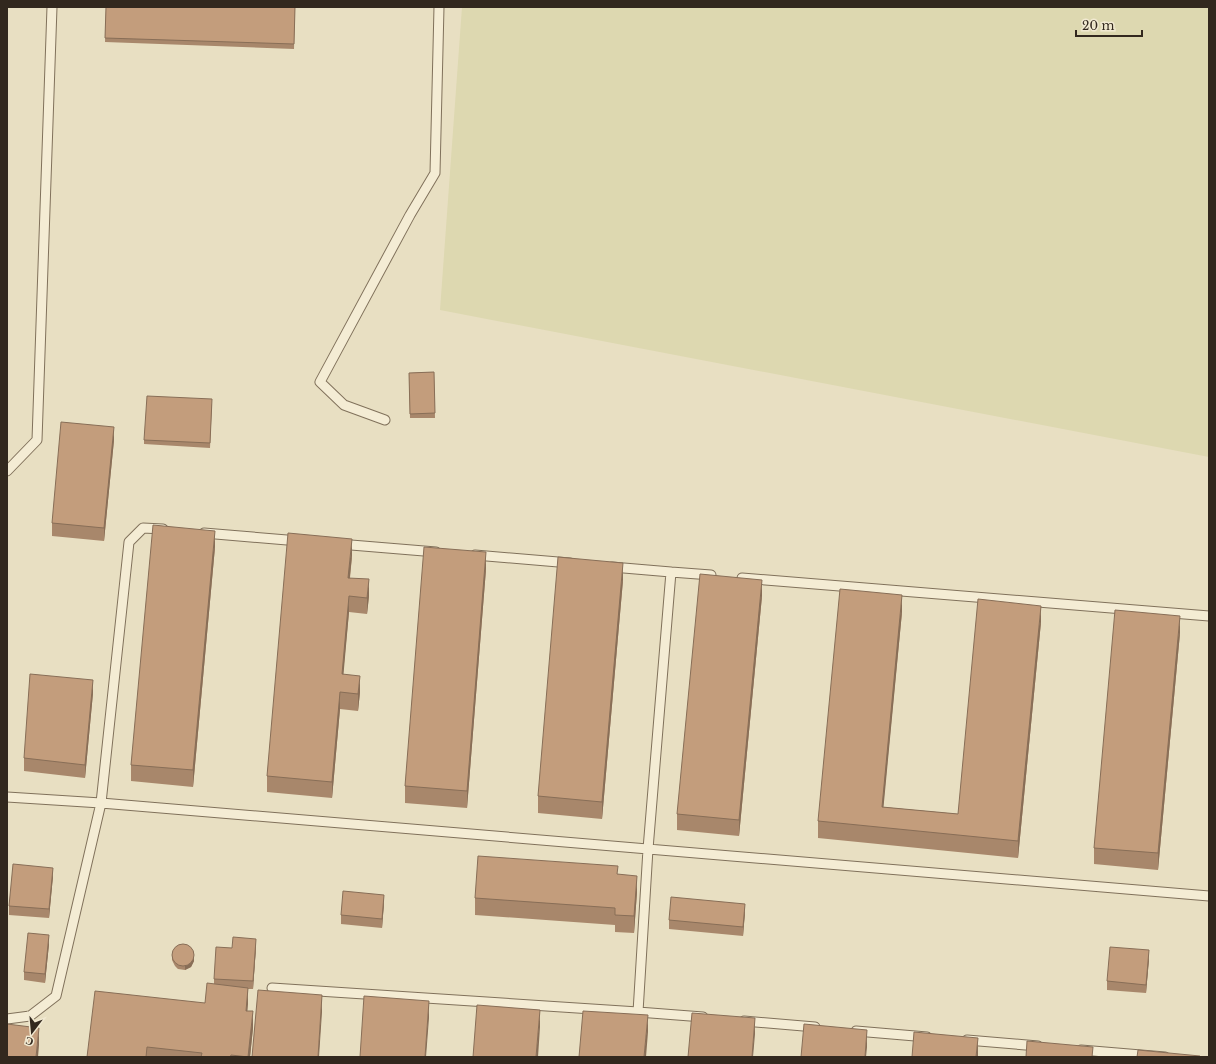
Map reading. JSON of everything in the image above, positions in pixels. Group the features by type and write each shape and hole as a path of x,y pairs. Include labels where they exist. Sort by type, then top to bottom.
{"lane":[{"path":"7,471 36,440 52,7"},
{"path":"385,420 344,405 320,382 410,215 435,173 439,7"},
{"path":"7,1019 30,1016 56,996 100,803 129,542 143,528 175,530"},
{"path":"198,532 309,542"},
{"path":"332,544 442,553"},
{"path":"466,555 576,564"},
{"path":"600,566 718,576"},
{"path":"638,1012 648,849 671,572"},
{"path":"734,577 1209,616"},
{"path":"7,797 100,803 1209,896"},
{"path":"272,988 709,1018"},
{"path":"732,1020 827,1028"},
{"path":"850,1030 937,1038"},
{"path":"960,1040 1047,1047"},
{"path":"1070,1049 1165,1057"}],"shaded area":[{"path":"462,7 1209,7 1209,457 440,310"}],"building":[{"path":"106,7 295,7 294,44 105,38"},
{"path":"434,372 435,413 410,414 409,373"},
{"path":"147,396 212,399 210,443 144,440"},
{"path":"61,422 114,427 104,528 52,523"},
{"path":"153,525 215,531 193,770 131,765"},
{"path":"288,533 352,539 348,578 369,579 367,598 349,596 342,674 360,676 358,694 340,692 332,782 267,776"},
{"path":"424,547 486,552 467,791 405,786"},
{"path":"558,557 623,563 602,802 538,796"},
{"path":"700,574 762,580 739,820 677,814"},
{"path":"840,589 902,595 882,807 958,814 978,599 1041,606 1018,841 818,821"},
{"path":"1115,610 1180,616 1158,853 1094,848"},
{"path":"30,674 93,680 85,765 24,758"},
{"path":"478,856 618,866 617,874 637,876 634,916 615,915 615,908 475,898"},
{"path":"13,864 53,868 49,909 9,906"},
{"path":"343,891 384,895 382,919 341,915"},
{"path":"671,897 745,904 743,927 669,920"},
{"path":"28,933 49,935 45,974 24,972"},
{"path":"233,937 256,939 253,981 214,979 216,947 232,948"},
{"path":"183,944 191,947 194,955 191,963 183,966 175,963 172,955 175,947"},
{"path":"1110,947 1149,950 1146,985 1107,981"},
{"path":"207,983 248,988 246,1011 253,1011 248,1057 231,1055 230,1057 201,1057 202,1053 147,1047 146,1057 87,1057 95,991 205,1003"},
{"path":"258,990 322,995 318,1057 252,1057"},
{"path":"364,996 429,1001 425,1057 360,1057"},
{"path":"477,1005 540,1010 536,1057 473,1057"},
{"path":"583,1011 648,1015 644,1057 579,1057"},
{"path":"692,1013 755,1018 752,1057 688,1057"},
{"path":"7,1024 39,1028 36,1057 7,1057"},
{"path":"804,1024 867,1030 865,1057 801,1057"},
{"path":"914,1032 978,1038 976,1057 912,1057"},
{"path":"1027,1041 1093,1047 1092,1057 1026,1057"},
{"path":"1138,1050 1200,1056 1200,1057 1137,1057"}]}
